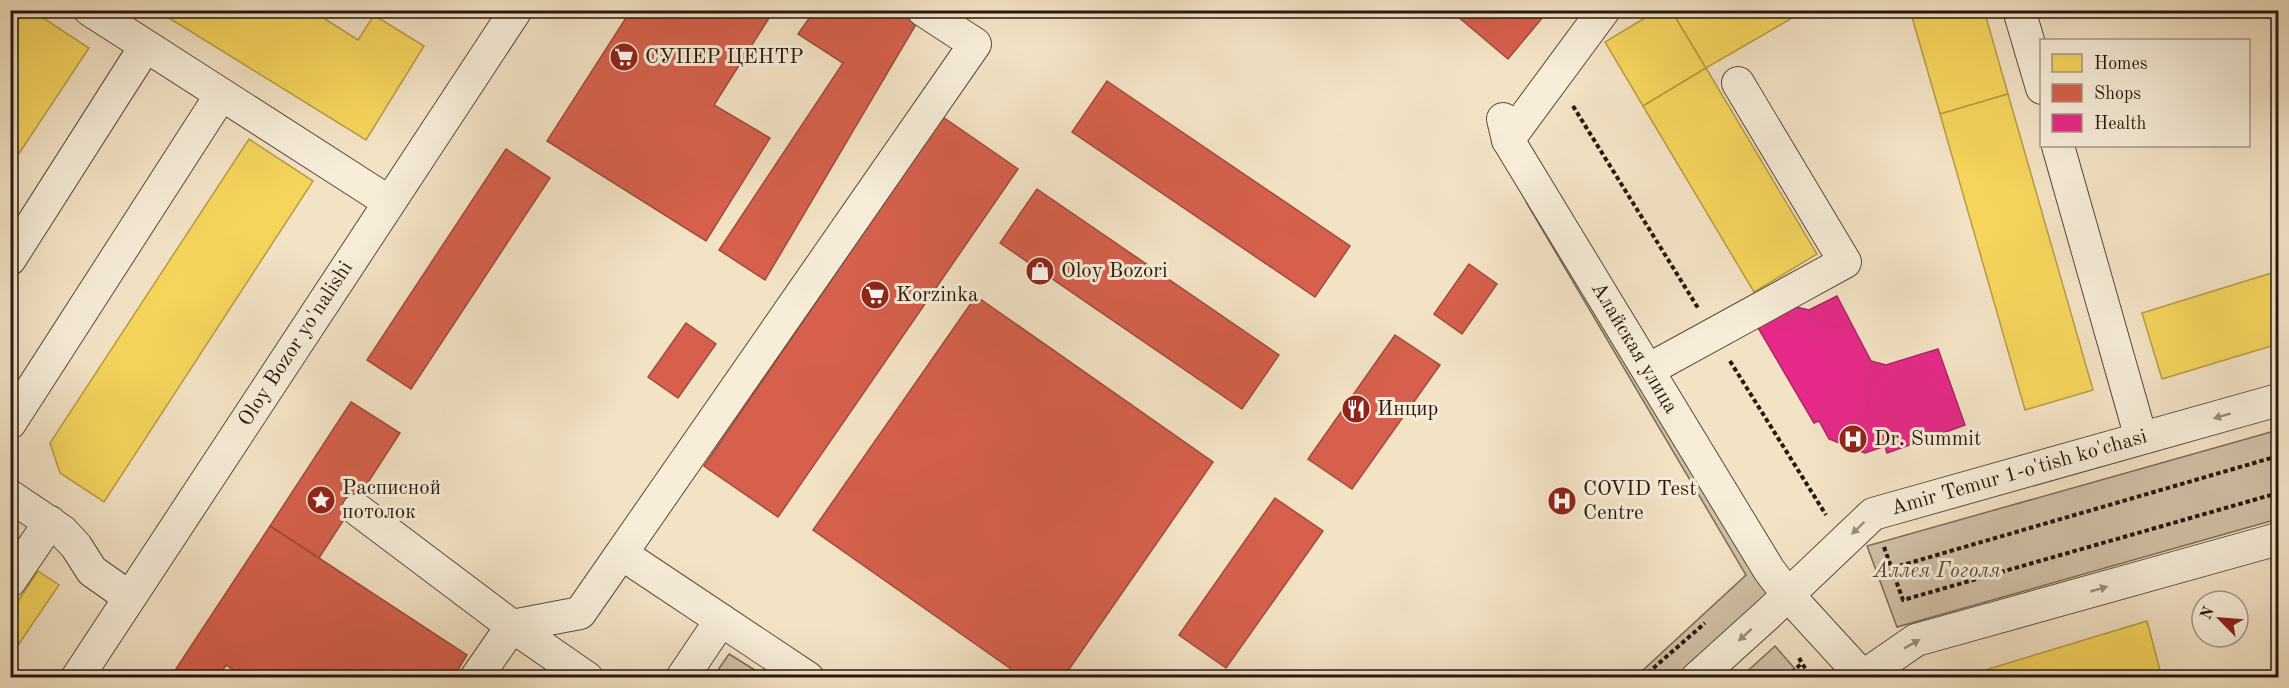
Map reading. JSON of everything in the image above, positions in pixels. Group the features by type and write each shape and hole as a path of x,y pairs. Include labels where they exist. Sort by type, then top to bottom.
{"street":[{"path":"90,10 389,202"},
{"name":"Oloy Bozor yo'nalishi","path":"77,678 516,10"},
{"path":"476,678 512,626 580,613 975,44 923,10"},
{"name":"Алайская улица","path":"1604,10 1506,130 1769,570 1788,595 1863,677"},
{"path":"2019,10 2040,81"},
{"path":"10,259 146,47"},
{"path":"1648,370 1845,262 1738,83"},
{"path":"10,423 221,95"},
{"path":"2058,147 2141,438"},
{"name":"Amir Temur 1-o'tish ko'chasi","path":"1697,678 1873,514 2278,400"},
{"path":"10,496 50,522 76,546 92,571 129,597"},
{"path":"358,510 512,626 587,678"},
{"path":"10,581 50,522"},
{"path":"1863,677 1916,640 2278,539"},
{"path":"622,554 808,678"},
{"path":"682,678 721,620"}],"path":[{"path":"1570,101 1700,311"},
{"path":"1724,351 1829,521"},
{"path":"1892,568 2278,456"},
{"path":"1882,539 1903,600 2278,493"},
{"path":"1642,678 1710,619"},
{"path":"1786,678 1802,663"}],"green space":[{"path":"1533,176 1769,596 1677,677 1649,677 1642,671 1746,575 1526,202"},
{"name":"Аллея Гоголя","path":"2278,430 2278,519 1897,627 1867,546"},
{"path":"1775,646 1802,677 1741,677"},
{"path":"729,654 766,677 713,677"}],"building: Homes":[{"path":"25,10 31,10 89,48 10,167 10,32"},
{"path":"156,10 311,10 358,40 374,15 424,46 366,140"},
{"path":"1658,10 1671,10 1706,68 1643,106 1605,42"},
{"path":"1671,10 1806,10 1706,68"},
{"path":"1910,10 1984,10 2008,94 1940,114"},
{"path":"1706,68 1817,254 1754,292 1643,106"},
{"path":"2008,94 2093,390 2025,410 1940,114"},
{"path":"249,139 313,181 104,502 60,473 50,443"},
{"path":"2278,271 2278,344 2162,379 2142,313"},
{"path":"38,571 59,585 10,657 10,613"},
{"path":"2147,621 2162,678 1971,678 1972,674"}],"building: Shops":[{"path":"631,10 774,10 714,105 770,138 706,241 547,141"},
{"path":"799,10 901,10 918,21 765,280 719,250 843,63 798,34 810,17"},
{"path":"1450,10 1545,10 1547,12 1508,59"},
{"path":"1107,81 1350,246 1315,297 1072,132"},
{"path":"943,117 1018,169 778,517 704,466"},
{"path":"506,149 550,178 411,389 367,360"},
{"path":"1037,189 1279,355 1242,409 1000,243"},
{"path":"1469,264 1497,284 1462,334 1434,314"},
{"path":"976,296 1213,462 1063,678 1024,678 813,530"},
{"path":"686,323 716,344 678,398 648,377"},
{"path":"1395,335 1440,365 1352,489 1308,459"},
{"path":"351,402 400,433 319,558 270,526"},
{"path":"1275,498 1323,531 1226,668 1179,635"},
{"path":"270,526 467,655 453,678 246,678 226,665 218,678 170,678"}],"building: Health":[{"path":"1837,296 1871,361 1886,365 1938,349 1965,425 1887,453 1885,446 1865,453 1829,439 1819,421 1814,423 1757,326 1792,306 1809,310"}],"place":[{"name":"СУПЕР ЦЕНТР","path":"624,57"},
{"name":"Oloy Bozori","path":"1040,271"},
{"name":"Korzinka","path":"875,295"},
{"name":"Инцир","path":"1356,409"},
{"name":"Dr. Summit","path":"1853,439"},
{"name":"Расписной потолок","path":"321,500"},
{"name":"COVID Test Centre","path":"1562,501"}]}
